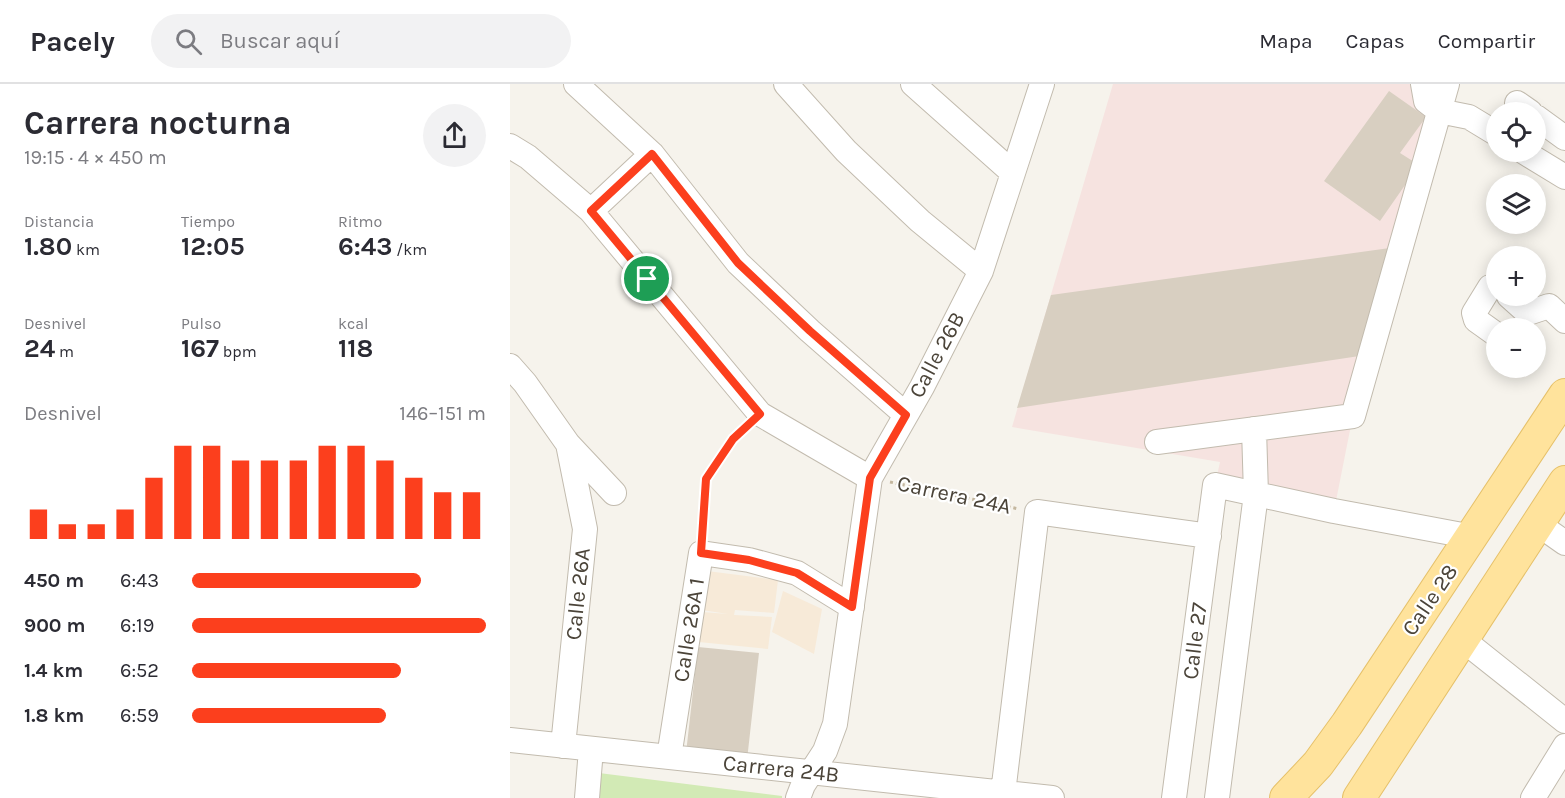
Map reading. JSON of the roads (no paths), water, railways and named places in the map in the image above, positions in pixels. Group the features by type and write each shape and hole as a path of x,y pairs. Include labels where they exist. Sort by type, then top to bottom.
{"main road":[{"name":"Calle 28","path":"1286,798 1318,764 1347,724 1565,395"},
{"path":"1359,798 1565,482"}],"street":[{"path":"576,84 652,154 738,263 810,331 906,415"},
{"path":"786,84 846,151 920,221 981,271"},
{"path":"913,84 1013,173"},
{"name":"Calle 26B","path":"798,798 825,751 835,723 870,478 922,387 981,271 1042,84"},
{"path":"1423,84 1426,101 1439,111 1469,117 1486,127"},
{"path":"1157,442 1353,416 1447,84"},
{"path":"1546,124 1565,138"},
{"name":"Carrera 24A","path":"510,146 528,158 591,211 760,414 870,478"},
{"path":"591,211 652,154"},
{"path":"1540,162 1565,177"},
{"path":"1486,294 1474,314 1476,320 1486,327"},
{"path":"1528,318 1549,306 1565,321"},
{"path":"510,366 525,383 568,444 614,493"},
{"name":"Calle 27","path":"1217,798 1256,494 1254,429"},
{"name":"Calle 26A","path":"563,746 585,529 568,444"},
{"name":"Calle 27","path":"1174,798 1215,485 1256,494"},
{"path":"1256,494 1473,537"},
{"name":"Carrera 24A","path":"1004,793 1037,512 1209,536"},
{"path":"1538,524 1565,543"},
{"name":"Calle 26A 1","path":"669,757 701,553 749,560 797,573 852,607"},
{"path":"1463,640 1565,721"},
{"name":"Carrera 24B","path":"510,740 1052,798"},
{"path":"1533,798 1565,746"},
{"path":"587,798 591,749"}]}
